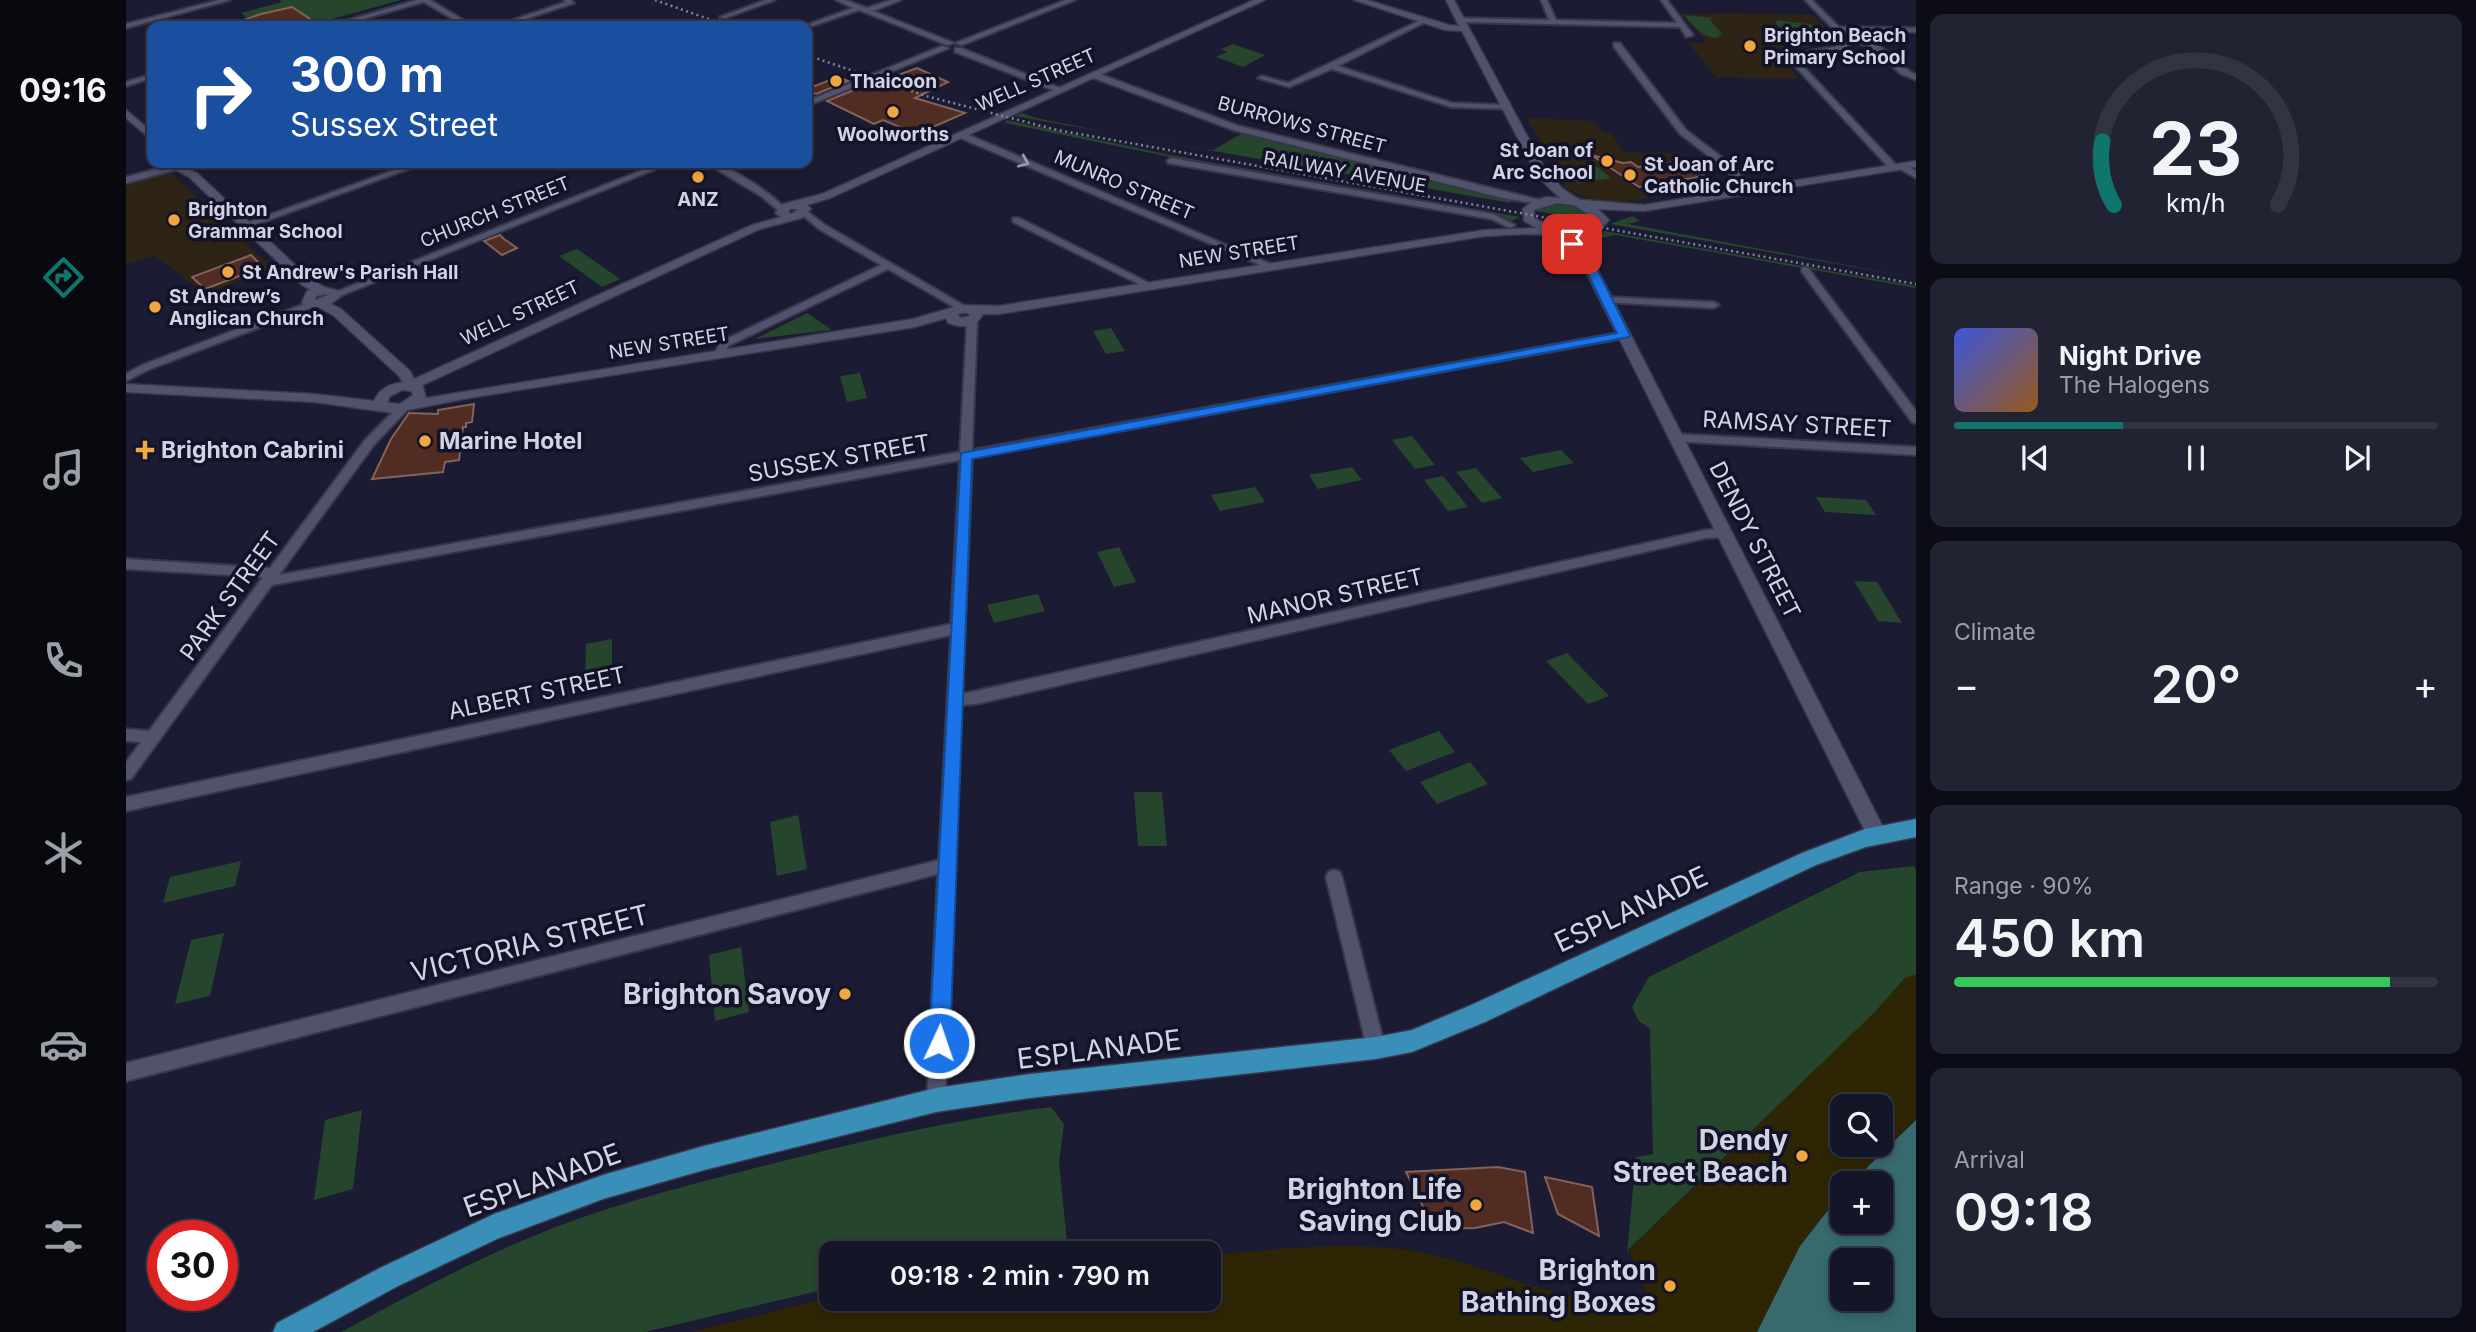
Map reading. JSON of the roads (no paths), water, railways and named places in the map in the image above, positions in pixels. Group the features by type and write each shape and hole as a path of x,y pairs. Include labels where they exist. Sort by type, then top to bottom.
{"main road":[{"name":"ESPLANADE","path":"286,1332 435,1255 544,1207 639,1176 936,1100 1030,1086 1376,1048 1429,1035 1810,859 1877,835 1916,828"}],"street":[{"path":"126,26 227,0"},
{"path":"349,21 425,0 461,21"},
{"path":"515,21 571,4 566,0"},
{"path":"723,16 772,0"},
{"path":"839,0 1061,90"},
{"path":"812,25 898,0"},
{"path":"812,102 1072,0"},
{"name":"WELL STREET","path":"416,389 436,372 1261,0"},
{"path":"1358,0 1448,28 1463,24 1553,22 1681,25"},
{"path":"1450,0 1541,173 1559,191 1600,216 1598,227 1587,244 1590,267"},
{"path":"1544,0 1553,22"},
{"path":"1664,0 1689,35"},
{"path":"1808,0 1848,37 1874,46 1906,74 1916,78"},
{"path":"1262,78 1289,85 1425,20"},
{"path":"1839,29 1916,30"},
{"path":"1848,37 1850,42 1846,46 1801,55 1797,61 1798,65 1899,167 1916,175"},
{"path":"1617,45 1683,132 1725,164 1752,191"},
{"path":"1332,66 1451,105 1507,107"},
{"name":"BURROWS STREET","path":"1094,75 1236,128 1503,195 1541,201"},
{"path":"126,84 147,78"},
{"path":"126,113 147,132"},
{"name":"MUNRO STREET","path":"961,135 1273,267"},
{"name":"RAILWAY AVENUE","path":"1171,161 1231,169 1493,217 1514,228"},
{"path":"1541,173 1544,191 1541,201 1610,208 1644,208 1916,164"},
{"path":"126,180 166,168"},
{"path":"192,168 246,225 407,377 416,389 416,400 405,407"},
{"path":"246,225 407,168"},
{"name":"CHURCH STREET","path":"126,378 137,371 643,168"},
{"name":"CHURCH STREET","path":"321,297 654,168"},
{"path":"718,168 939,295 963,316 971,338 936,1100"},
{"name":"BURROWS STREET","path":"1503,195 1528,214"},
{"name":"NEW STREET","path":"1514,228 1541,201"},
{"path":"1598,227 1644,208"},
{"path":"793,211 822,227"},
{"name":"DENDY STREET","path":"1528,214 1532,223 1553,232 1576,247 1590,267 1877,835"},
{"path":"1016,220 1150,286"},
{"name":"NEW STREET","path":"383,406 405,407 469,394 1514,228 1578,234 1598,227"},
{"path":"720,354 724,344 888,265"},
{"path":"1805,270 1916,419"},
{"path":"1607,300 1714,305"},
{"path":"745,350 745,341 750,333"},
{"name":"SUSSEX STREET","path":"126,564 288,579 1624,335"},
{"name":"CHURCH STREET","path":"126,388 164,362"},
{"path":"393,365 417,374 436,372"},
{"path":"383,406 380,400 397,380 393,365"},
{"name":"WELL STREET","path":"416,389 454,365"},
{"path":"126,388 314,398 383,406"},
{"path":"314,398 416,389"},
{"name":"NEW STREET","path":"416,389 469,394"},
{"name":"PARK STREET","path":"369,443 383,406"},
{"name":"PARK STREET","path":"126,774 369,443 405,407"},
{"name":"RAMSAY STREET","path":"1677,438 1916,451"},
{"name":"MANOR STREET","path":"955,700 1003,692 1706,534 1724,533"},
{"name":"ALBERT STREET","path":"126,804 958,628"},
{"path":"126,735 153,737"},
{"name":"VICTORIA STREET","path":"126,1072 947,865"},
{"path":"1334,877 1376,1048"}],"railway":[{"path":"655,0 714,21"},
{"path":"812,57 926,96 1057,130 1916,284"}],"place":[{"name":"Brighton Beach Primary School","path":"1750,46"},
{"name":"Thaicoon","path":"836,81"},
{"name":"Woolworths","path":"893,112"},
{"name":"St Joan of Arc School","path":"1607,161"},
{"name":"St Joan of Arc Catholic Church","path":"1630,175"},
{"name":"ANZ","path":"698,177"},
{"name":"Brighton Grammar School","path":"174,220"},
{"name":"St Andrew's Parish Hall","path":"228,272"},
{"name":"St Andrew’s Anglican Church","path":"155,307"},
{"name":"Marine Hotel","path":"425,441"},
{"name":"Brighton Cabrini","path":"145,450"},
{"name":"Brighton Savoy","path":"845,994"},
{"name":"Dendy Street Beach","path":"1802,1156"},
{"name":"Brighton Life Saving Club","path":"1476,1205"},
{"name":"Brighton Bathing Boxes","path":"1670,1286"}]}
